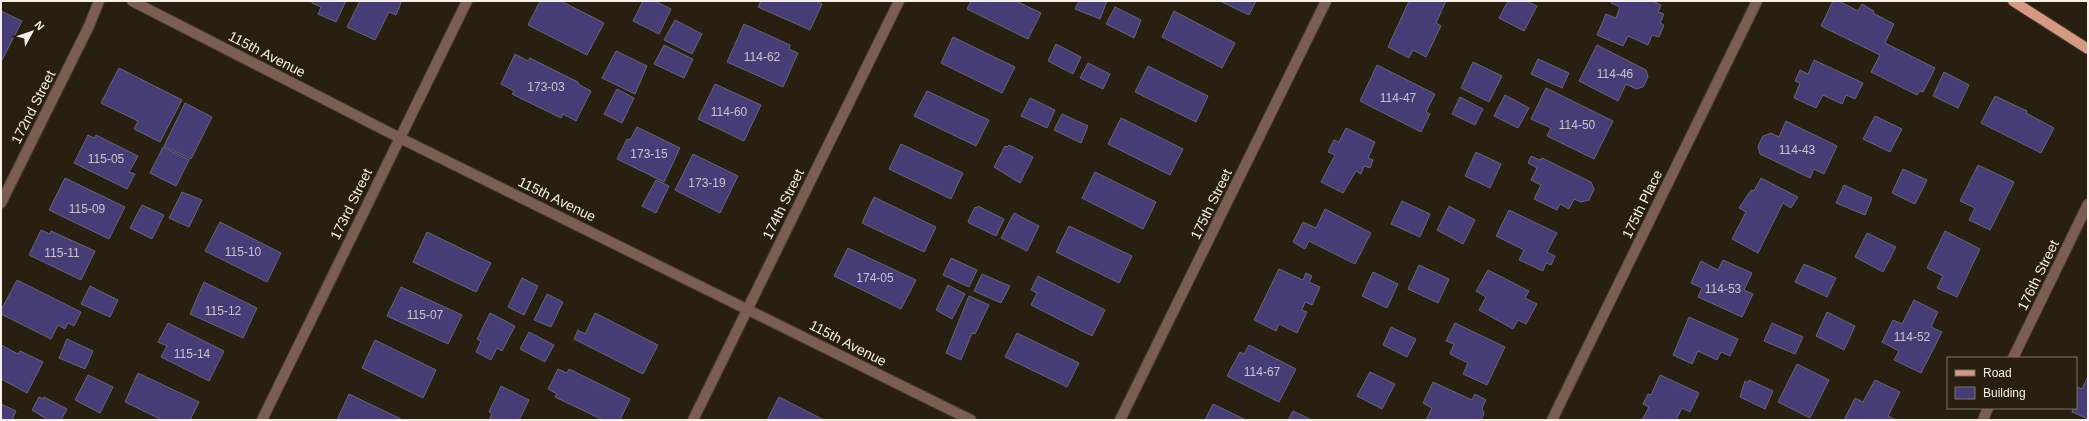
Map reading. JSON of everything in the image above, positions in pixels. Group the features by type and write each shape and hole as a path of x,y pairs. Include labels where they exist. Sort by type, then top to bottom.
{"main road":[{"path":"2013,1 2088,49"}],"street":[{"name":"172nd Street","path":"1,203 89,26 99,1"},
{"name":"115th Avenue","path":"132,1 400,138 747,308 971,420"},
{"name":"173rd Street","path":"262,420 467,1"},
{"name":"174th Street","path":"693,420 899,1"},
{"name":"175th Street","path":"1120,420 1326,1"},
{"name":"175th Place","path":"1552,420 1757,1"},
{"name":"176th Street","path":"2013,357 2088,204"},
{"path":"1983,420 1988,409"}],"building":[{"path":"312,1 346,1 336,22 318,14 321,7 312,3"},
{"path":"360,1 400,1 401,3 396,15 389,12 375,40 347,27"},
{"path":"540,1 561,1 604,23 587,55 528,25"},
{"path":"643,1 655,1 671,9 659,34 633,21"},
{"path":"761,1 816,1 822,4 810,30 758,7"},
{"path":"971,1 1016,1 1041,13 1028,39 967,9"},
{"path":"1079,1 1107,1 1100,19 1075,9"},
{"path":"1220,1 1256,1 1249,15"},
{"path":"1409,1 1446,1 1436,23 1441,26 1426,57 1413,50 1409,58 1388,47"},
{"path":"1508,1 1526,1 1537,6 1524,31 1499,18"},
{"path":"1612,1 1652,1 1661,5 1658,12 1664,14 1660,23 1664,25 1659,37 1652,35 1648,45 1628,36 1623,46 1597,35 1606,14 1616,18 1620,7 1611,3"},
{"path":"1833,1 1839,1 1858,11 1862,4 1874,11 1873,13 1894,24 1885,43 1935,68 1923,92 1920,91 1917,95 1871,72 1880,55 1821,26"},
{"path":"1115,7 1141,20 1134,38 1106,24"},
{"path":"1,11 22,21 1,62"},
{"path":"1174,11 1235,43 1222,68 1162,37"},
{"path":"675,20 702,34 692,54 664,40"},
{"path":"744,24 790,45 789,49 798,53 783,87 727,62"},
{"path":"953,37 1015,67 1002,93 941,63"},
{"path":"1056,44 1081,57 1073,74 1048,61"},
{"path":"664,45 693,59 684,78 654,64"},
{"path":"1597,45 1646,70 1648,77 1643,87 1636,89 1626,84 1618,101 1579,81"},
{"path":"616,51 647,66 635,94 602,78"},
{"path":"515,54 528,61 530,58 578,82 578,84 591,91 576,121 563,114 561,118 512,94 514,91 501,84"},
{"path":"1538,59 1569,73 1562,88 1531,74"},
{"path":"1814,60 1863,83 1855,99 1846,95 1842,104 1823,95 1816,108 1794,98 1800,83 1795,81 1800,70 1808,74"},
{"path":"1473,62 1502,76 1489,102 1461,88"},
{"path":"1088,63 1110,74 1103,89 1080,78"},
{"path":"1377,65 1435,94 1426,112 1430,114 1421,132 1360,101"},
{"path":"1148,66 1208,96 1196,122 1135,92"},
{"path":"119,68 182,100 160,142 134,129 138,121 101,103"},
{"path":"1944,72 1969,85 1958,108 1933,96"},
{"path":"715,84 761,105 744,141 698,119"},
{"path":"1546,88 1613,121 1594,159 1547,136 1551,128 1531,119"},
{"path":"617,89 634,98 622,123 604,114"},
{"path":"927,91 989,120 976,146 914,116"},
{"path":"1505,95 1529,108 1518,128 1494,116"},
{"path":"1995,96 2027,111 2026,113 2054,128 2041,153 1981,123"},
{"path":"1460,97 1483,109 1475,125 1452,114"},
{"path":"1030,98 1055,110 1047,128 1021,116"},
{"path":"185,103 212,117 191,159 164,146"},
{"path":"1062,114 1088,126 1081,143 1054,130"},
{"path":"1875,116 1902,129 1890,152 1863,139"},
{"path":"1121,118 1183,149 1170,175 1108,144"},
{"path":"1786,121 1837,146 1824,174 1814,169 1810,178 1760,154 1758,146 1763,136 1771,133 1779,137"},
{"path":"637,127 680,148 664,182 617,159 627,139 630,140"},
{"path":"1346,128 1375,142 1368,158 1373,160 1370,168 1364,166 1361,174 1356,171 1343,193 1321,182 1335,155 1328,152 1334,140 1339,142"},
{"path":"88,135 94,138 96,135 138,156 129,172 135,174 127,189 74,163"},
{"path":"901,144 963,173 951,199 889,169"},
{"path":"1009,145 1033,157 1020,183 994,167 1005,146 1007,147"},
{"path":"163,147 189,160 176,186 150,173"},
{"path":"1476,152 1501,164 1490,188 1465,176"},
{"path":"693,154 738,176 720,213 675,190"},
{"path":"1531,156 1540,160 1542,158 1591,182 1594,189 1589,200 1581,202 1574,199 1569,209 1560,204 1557,210 1534,199 1541,185 1531,180 1537,168 1528,163"},
{"path":"1978,165 2014,182 1990,230 1969,220 1975,208 1960,201"},
{"path":"1903,169 1927,180 1915,204 1892,193"},
{"path":"1095,172 1156,202 1143,229 1082,198"},
{"path":"65,178 125,207 109,239 49,210"},
{"path":"1761,178 1798,197 1791,208 1783,203 1758,253 1732,239 1746,212 1739,208 1751,190 1754,191"},
{"path":"656,180 669,186 656,213 642,206"},
{"path":"1844,185 1872,198 1865,215 1836,203"},
{"path":"182,192 202,200 189,227 169,218"},
{"path":"874,197 936,227 924,252 862,223"},
{"path":"1402,201 1430,214 1420,237 1391,224"},
{"path":"142,205 164,215 152,239 130,228"},
{"path":"978,206 1004,219 996,236 969,223 968,221 975,207 976,208"},
{"path":"1449,206 1475,220 1463,244 1437,230"},
{"path":"1325,209 1371,233 1355,264 1309,241 1305,249 1293,242 1303,222 1316,228"},
{"path":"1509,210 1557,233 1547,252 1555,256 1551,265 1546,263 1543,271 1519,260 1524,250 1496,236"},
{"path":"1014,213 1039,226 1027,251 1001,238"},
{"path":"220,222 281,253 267,282 205,251"},
{"path":"1069,226 1132,256 1119,283 1056,252"},
{"path":"41,230 50,234 51,231 95,251 81,280 29,255"},
{"path":"1945,231 1980,249 1957,297 1937,288 1943,276 1927,268"},
{"path":"427,232 491,263 476,292 413,262"},
{"path":"1867,233 1896,247 1883,272 1855,257"},
{"path":"848,248 916,280 901,309 834,276"},
{"path":"951,258 977,270 969,287 943,275"},
{"path":"1723,260 1752,273 1744,290 1753,294 1742,317 1698,297 1702,288 1691,283 1701,261 1718,270"},
{"path":"1804,264 1836,278 1827,297 1795,282"},
{"path":"1419,265 1449,279 1438,303 1408,289"},
{"path":"1279,269 1303,280 1306,273 1312,276 1309,282 1320,287 1312,305 1305,302 1302,310 1307,312 1297,333 1279,324 1276,331 1254,320"},
{"path":"1488,270 1529,291 1525,298 1537,304 1526,324 1518,320 1513,329 1479,310 1486,297 1476,291"},
{"path":"1373,272 1398,284 1387,308 1362,296"},
{"path":"982,274 1010,286 1001,303 974,291"},
{"path":"1038,276 1105,310 1092,336 1031,305 1037,293 1031,290"},
{"path":"522,278 538,286 524,315 508,307"},
{"path":"17,280 81,312 74,326 68,323 65,329 58,325 51,339 1,314 1,310"},
{"path":"204,282 257,308 243,338 190,314"},
{"path":"948,285 965,294 952,319 936,310"},
{"path":"90,286 118,300 110,317 81,304"},
{"path":"401,287 462,315 448,344 387,316"},
{"path":"547,294 563,302 551,327 534,320"},
{"path":"969,296 989,305 975,334 972,333 961,360 946,353"},
{"path":"1914,300 1938,312 1931,327 1942,332 1921,373 1894,360 1899,351 1882,342 1893,320 1902,324"},
{"path":"1827,312 1855,326 1844,350 1816,336"},
{"path":"490,313 515,326 502,351 497,348 491,360 476,352 481,341 477,339"},
{"path":"595,313 658,345 643,374 574,339 578,330 585,334"},
{"path":"1689,317 1738,339 1730,356 1721,352 1717,360 1698,351 1692,364 1673,355"},
{"path":"168,323 224,351 209,381 161,357 167,346 158,342"},
{"path":"1455,323 1505,347 1487,385 1463,374 1468,363 1450,354 1454,344 1446,341"},
{"path":"1772,323 1803,337 1795,354 1764,341"},
{"path":"1391,327 1416,339 1407,357 1383,345"},
{"path":"529,332 554,345 545,362 520,349"},
{"path":"1017,333 1079,363 1067,387 1005,357"},
{"path":"67,339 93,351 85,369 59,358"},
{"path":"375,340 436,370 423,398 362,368"},
{"path":"1,345 18,354 20,351 43,362 27,393 1,379"},
{"path":"1249,345 1296,369 1279,402 1227,376 1240,352 1244,354"},
{"path":"1797,364 1829,380 1810,418 1778,402"},
{"path":"558,369 567,373 569,369 630,399 620,420 603,420 555,397 557,394 548,389"},
{"path":"1370,372 1395,384 1382,409 1357,396"},
{"path":"138,373 199,402 190,420 162,420 125,402"},
{"path":"88,375 113,387 100,413 75,400"},
{"path":"1660,375 1699,393 1690,412 1682,408 1676,420 1642,420 1649,407 1643,404 1648,394 1651,395"},
{"path":"2088,376 2088,419 2072,412 2073,409 2077,409 2077,387 2082,389"},
{"path":"1749,380 1773,391 1765,409 1740,397 1745,381 1748,383"},
{"path":"1875,380 1900,392 1888,416 1896,420 1844,420 1855,398 1863,402"},
{"path":"1433,382 1472,400 1475,394 1486,400 1482,408 1484,414 1481,420 1426,420 1432,408 1423,403"},
{"path":"501,386 529,400 519,420 489,420 492,414 489,412"},
{"path":"349,394 403,420 337,420"},
{"path":"39,397 43,399 44,397 67,409 61,420 48,420 32,410"},
{"path":"779,397 824,420 767,420"},
{"path":"1,404 16,411 12,420 1,420"},
{"path":"1213,404 1246,420 1205,420"},
{"path":"1293,411 1312,420 1288,420"}]}
